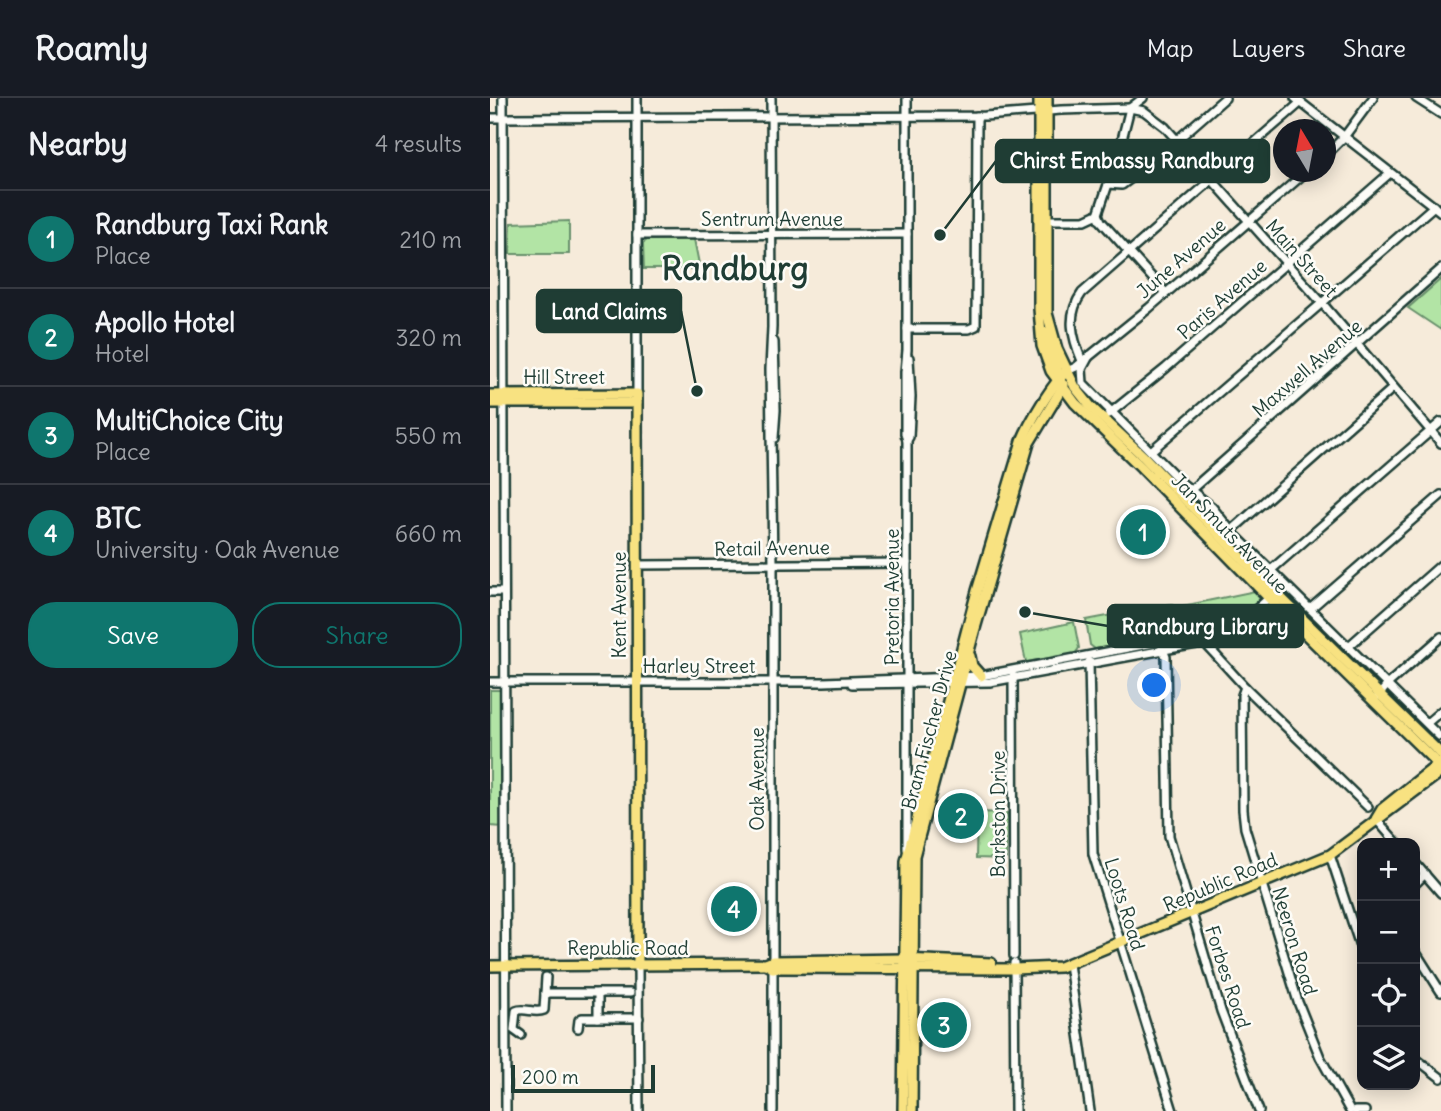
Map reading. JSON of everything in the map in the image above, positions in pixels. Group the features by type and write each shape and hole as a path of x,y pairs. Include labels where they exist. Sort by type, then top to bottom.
{"main road":[{"path":"1039,98 1043,112"},
{"path":"1029,422 1050,385 1051,371 1041,335 1043,112 1047,98"},
{"path":"1043,220 1046,335 1070,372"},
{"path":"1051,371 1070,372"},
{"name":"Jan Smuts Avenue","path":"1070,372 1081,396 1107,415 1195,516 1274,598 1441,754"},
{"name":"Jan Smuts Avenue","path":"1070,372 1075,403 1152,479 1195,516"},
{"name":"Bram Fischer Drive","path":"912,1111 907,854 957,680 971,647 1029,443 1070,372"},
{"name":"Bram Fischer Drive","path":"903,1111 912,869 921,827 977,591 1029,422 1070,372"},
{"name":"Hill Street","path":"490,395 504,399 638,399"},
{"name":"Hill Street","path":"490,403 504,399"},
{"name":"Kent Avenue","path":"638,399 638,965"},
{"path":"1050,406 1063,402 1075,403"},
{"path":"1151,494 1154,487 1152,479"},
{"path":"971,647 972,666 981,676"},
{"name":"Jan Smuts Avenue","path":"1378,697 1440,766"},
{"path":"1418,731 1440,741"},
{"name":"Republic Road","path":"490,966 1069,964 1330,855 1376,820 1382,809 1440,766"}],"street":[{"path":"503,98 506,1111"},
{"name":"Kent Avenue","path":"637,98 638,399"},
{"name":"Oak Avenue","path":"771,98 772,327 776,410 772,446 773,1111"},
{"name":"Pretoria Avenue","path":"907,98 907,350 911,397 910,435 907,440 907,854"},
{"path":"490,118 977,117 1130,108 1143,98"},
{"path":"1108,184 1122,186 1225,98"},
{"path":"1336,145 1373,98"},
{"path":"1416,98 1441,114"},
{"path":"1152,451 1322,303 1437,209 1298,100 1211,181 1082,293 1075,303 1071,320 1070,372 1082,369 1080,376 1083,383 1107,415 1152,451 1183,484 1209,504 1231,531 1427,723 1440,741"},
{"path":"1130,108 1098,214 1101,221 1166,293"},
{"name":"Main Street","path":"1130,108 1144,111 1154,117 1177,140 1322,303 1441,443"},
{"path":"907,329 970,329 976,326 977,117"},
{"name":"Paris Avenue","path":"1107,415 1390,173"},
{"name":"June Avenue","path":"1070,372 1295,182"},
{"path":"1043,220 1085,220 1098,214"},
{"name":"Sentrum Avenue","path":"637,235 907,234"},
{"name":"Maxwell Avenue","path":"1192,489 1441,269"},
{"path":"1231,531 1393,388"},
{"path":"1271,570 1441,422"},
{"path":"1310,608 1441,495"},
{"path":"1195,516 1209,504"},
{"name":"Retail Avenue","path":"637,565 907,563"},
{"path":"1349,646 1441,565"},
{"path":"490,592 504,592"},
{"path":"957,680 1013,675 1201,639 1235,627 1274,598"},
{"path":"1378,697 1441,637"},
{"path":"1201,639 1245,687 1368,807"},
{"name":"Forbes Road","path":"1161,646 1166,657 1169,836 1232,1044 1259,1111"},
{"name":"Loots Road","path":"1089,660 1092,849 1173,1111"},
{"path":"892,678 908,667"},
{"path":"957,680 1013,675"},
{"name":"Barkston Drive","path":"1013,675 1015,1111"},
{"name":"Harley Street","path":"824,682 892,678 908,681"},
{"name":"Harley Street","path":"490,682 957,680"},
{"name":"Neeron Road","path":"1245,687 1242,695 1243,819 1261,885 1306,1024 1320,1057 1352,1111"},
{"path":"1427,723 1441,711"},
{"name":"Pretoria Avenue","path":"908,754 912,795 921,827"},
{"path":"1376,820 1392,838"},
{"path":"1330,855 1357,937"},
{"path":"1420,868 1441,893"},
{"path":"1420,879 1425,874"},
{"path":"1420,959 1441,992"},
{"path":"1069,964 1090,1111"},
{"name":"Kent Avenue","path":"638,965 639,1111"},
{"path":"521,1035 514,1030 516,1011 544,1010 546,978"},
{"path":"545,993 630,993"},
{"path":"598,993 598,1018"},
{"path":"579,1028 579,1020 582,1018 639,1018"},
{"path":"1420,1062 1441,1078"},
{"path":"1352,1111 1365,1111"}],"green space":[{"path":"569,221 569,254 510,254 511,223"},
{"path":"650,238 694,239 700,269 644,269 643,243"},
{"path":"1441,279 1441,330 1408,308"},
{"path":"1210,511 1224,530 1277,581 1276,585 1304,613 1307,611 1382,683 1378,688 1222,534 1207,514"},
{"path":"1255,591 1260,597 1255,605 1232,623 1095,649 1090,645 1086,620 1172,604 1173,608"},
{"path":"1074,622 1079,648 1075,654 1026,662 1020,634"},
{"path":"490,690 502,690 503,827 490,826"},
{"path":"977,812 1007,813 1006,859 976,858"}],"place":[{"name":"Chirst Embassy Randburg","path":"940,235"},
{"name":"Land Claims","path":"697,391"},
{"name":"Randburg Taxi Rank","path":"1143,532"},
{"name":"Randburg Library","path":"1025,612"},
{"name":"Apollo Hotel","path":"961,816"},
{"name":"BTC","path":"734,909"},
{"name":"MultiChoice City","path":"944,1025"}],"district":[{"name":"Randburg","path":"735,268"}]}
